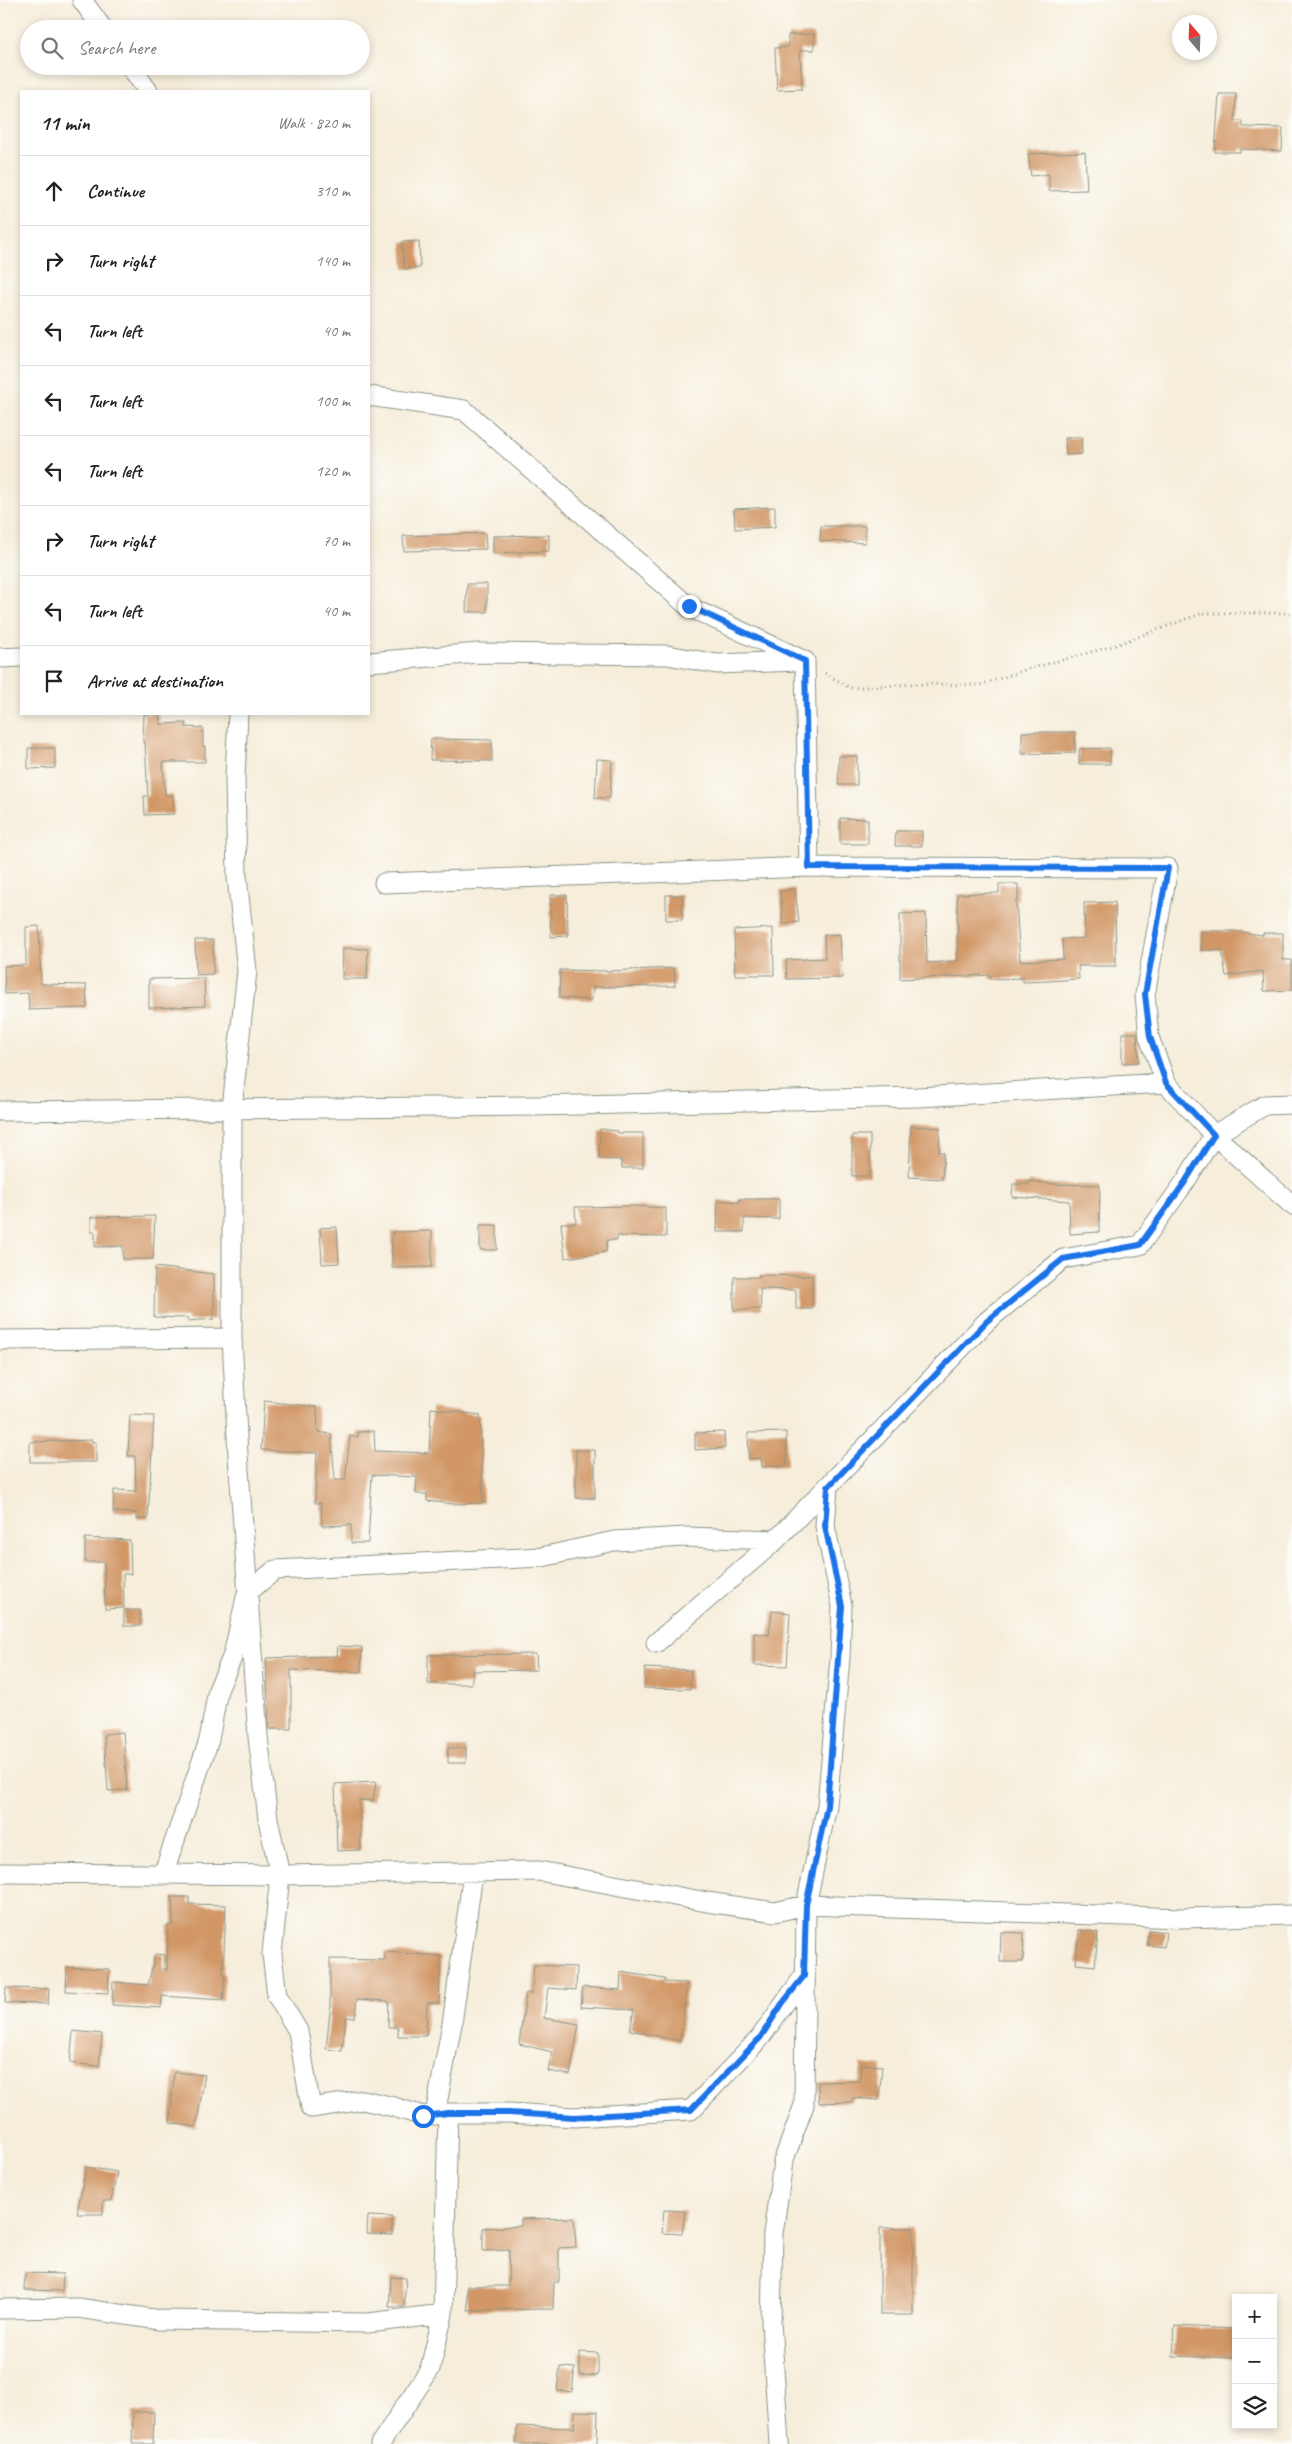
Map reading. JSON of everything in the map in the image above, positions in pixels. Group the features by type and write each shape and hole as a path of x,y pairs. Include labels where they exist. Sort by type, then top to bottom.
{"street":[{"path":"82,0 96,20"},
{"path":"136,75 147,90"},
{"path":"370,396 464,410 689,606 805,661"},
{"path":"370,662 479,653 667,655 717,664 805,661"},
{"path":"0,658 20,657"},
{"path":"805,661 809,867"},
{"path":"238,715 235,777 237,877 247,971 232,1108 232,1338 247,1592 260,1755 268,1819 280,1875 272,1954 276,1996 298,2031 311,2108 363,2100 423,2116 509,2113 575,2117 691,2110 760,2038 782,2004 804,1976"},
{"path":"384,883 809,867 1168,868 1145,994 1150,1037 1166,1083 1214,1135 1292,1205"},
{"path":"0,1111 536,1106 918,1097 1166,1083"},
{"path":"656,1643 776,1540 987,1321 1063,1259 1140,1245 1185,1182 1214,1135 1264,1105 1292,1104"},
{"path":"0,1340 232,1338"},
{"path":"779,2444 771,2322 773,2234 783,2162 804,2105 806,1905 827,1806 840,1649 842,1606 825,1526 828,1487"},
{"path":"164,1875 209,1740 218,1690 233,1655 247,1592 274,1570 542,1557 614,1540 685,1537 776,1540"},
{"path":"0,1873 280,1875 539,1871 775,1912 806,1905 1182,1918 1292,1916"},
{"path":"380,2444 430,2369 443,2314 441,2114 473,1873"},
{"path":"0,2309 78,2308 160,2320 368,2323 443,2314"}],"path":[{"path":"805,661 850,688 912,684 980,685 1025,670 1113,646 1203,613 1292,613"}],"building":[{"path":"814,34 814,50 800,50 802,89 777,90 775,48 788,47 788,35"},
{"path":"1219,94 1236,94 1235,121 1243,121 1243,127 1283,128 1282,151 1240,149 1240,152 1215,152"},
{"path":"1085,152 1087,190 1049,191 1049,174 1031,176 1028,154"},
{"path":"419,241 420,268 404,269 402,242"},
{"path":"1081,437 1082,454 1066,455 1065,438"},
{"path":"775,507 775,527 735,529 734,509"},
{"path":"821,526 865,526 865,543 820,541"},
{"path":"485,533 486,549 404,551 403,536"},
{"path":"549,535 549,551 493,553 493,536"},
{"path":"467,584 487,584 487,612 466,612"},
{"path":"144,715 159,715 160,724 186,723 186,727 203,728 205,762 163,762 165,795 173,795 174,814 145,815 144,796 148,796 145,743 143,743"},
{"path":"1022,732 1075,732 1075,753 1022,754"},
{"path":"431,739 492,740 492,761 430,760"},
{"path":"28,748 55,748 55,768 28,769"},
{"path":"1110,748 1110,764 1079,764 1079,749"},
{"path":"839,756 857,756 857,785 838,785"},
{"path":"597,759 612,760 610,798 595,798"},
{"path":"840,818 868,819 868,844 840,844"},
{"path":"896,831 922,831 922,846 895,846"},
{"path":"999,884 1018,884 1018,900 1016,900 1020,961 1063,959 1062,939 1085,938 1084,903 1115,902 1116,966 1078,966 1079,979 1049,981 1023,982 1023,978 990,979 990,975 900,979 900,914 926,913 927,963 958,961 957,894 999,893"},
{"path":"795,889 799,922 783,924 780,891"},
{"path":"550,895 567,895 568,936 551,937"},
{"path":"666,895 682,895 682,920 666,920"},
{"path":"39,926 41,984 86,985 87,1008 29,1010 28,993 5,994 4,966 26,965 26,927"},
{"path":"773,928 774,975 735,975 734,930"},
{"path":"1201,931 1234,931 1263,935 1263,933 1283,933 1283,960 1292,960 1292,990 1264,991 1263,971 1226,976 1222,950 1201,950"},
{"path":"840,934 842,978 787,979 786,960 825,958 824,935"},
{"path":"195,940 213,940 213,974 196,975"},
{"path":"343,948 368,949 367,979 342,979"},
{"path":"674,968 675,986 593,987 592,1000 559,998 560,970 607,971"},
{"path":"204,978 205,1006 149,1008 149,979"},
{"path":"1122,1033 1137,1033 1139,1062 1122,1063"},
{"path":"911,1126 940,1128 939,1152 944,1152 942,1179 909,1177"},
{"path":"600,1129 618,1131 618,1133 643,1133 643,1168 622,1168 621,1160 599,1159"},
{"path":"852,1135 870,1135 870,1176 852,1176"},
{"path":"1029,1181 1053,1184 1100,1185 1099,1232 1070,1234 1069,1201 1012,1197 1013,1184 1029,1184"},
{"path":"739,1199 779,1199 779,1219 744,1218 744,1232 717,1232 718,1200 739,1202"},
{"path":"633,1206 666,1208 666,1237 617,1236 617,1240 607,1240 606,1252 565,1258 561,1223 576,1223 575,1207"},
{"path":"155,1216 153,1259 123,1259 123,1246 95,1247 95,1232 91,1232 91,1217"},
{"path":"480,1225 497,1225 497,1250 480,1250"},
{"path":"337,1227 339,1263 322,1264 320,1228"},
{"path":"432,1231 432,1267 392,1268 392,1232"},
{"path":"155,1267 214,1274 214,1319 188,1321 188,1318 154,1317"},
{"path":"759,1275 812,1276 812,1309 796,1309 796,1290 760,1289 761,1309 734,1310 734,1277 759,1277"},
{"path":"264,1401 317,1407 318,1432 331,1434 335,1480 345,1480 350,1436 358,1437 358,1432 374,1431 375,1451 429,1453 431,1408 480,1415 483,1503 453,1504 427,1501 427,1494 416,1494 417,1477 372,1475 368,1543 351,1543 351,1525 322,1526 321,1503 315,1503 317,1453 261,1450"},
{"path":"130,1415 154,1416 148,1519 137,1519 137,1513 113,1512 114,1490 136,1491 135,1456 128,1456"},
{"path":"724,1432 725,1448 695,1450 695,1433"},
{"path":"786,1432 787,1466 762,1467 761,1458 749,1459 748,1433"},
{"path":"92,1440 92,1442 96,1442 96,1462 30,1462 30,1442"},
{"path":"576,1450 595,1450 595,1498 576,1498"},
{"path":"85,1538 130,1540 131,1574 123,1574 124,1608 105,1609 104,1562 85,1562"},
{"path":"124,1610 140,1610 140,1626 124,1626"},
{"path":"772,1611 790,1613 787,1666 754,1665 754,1633 769,1635"},
{"path":"338,1646 362,1647 361,1672 291,1670 291,1729 269,1729 266,1658 337,1656"},
{"path":"536,1654 537,1670 472,1671 472,1684 428,1684 428,1655"},
{"path":"645,1668 691,1670 690,1689 644,1688"},
{"path":"123,1732 127,1790 108,1791 104,1734"},
{"path":"448,1748 466,1748 466,1763 448,1763"},
{"path":"376,1782 373,1801 359,1800 361,1850 337,1851 335,1784"},
{"path":"172,1897 189,1897 189,1904 226,1905 223,2000 162,1996 161,2008 112,2005 113,1982 148,1985 155,1954 164,1955 164,1969 167,1970 168,1925 173,1925"},
{"path":"1079,1930 1098,1932 1095,1966 1076,1964"},
{"path":"1149,1930 1166,1932 1164,1947 1147,1945"},
{"path":"1001,1932 1024,1933 1023,1962 1000,1962"},
{"path":"385,1952 441,1956 439,2003 427,2003 426,2036 398,2036 398,2027 388,2027 389,2002 357,1999 355,2018 346,2017 342,2051 326,2049 330,2012 330,1959 385,1960"},
{"path":"534,1965 577,1967 576,1990 548,1988 544,2018 579,2024 570,2075 548,2071 552,2052 519,2044 526,1993 532,1993"},
{"path":"67,1967 109,1969 108,1993 66,1991"},
{"path":"621,1972 665,1979 665,1982 687,1983 680,2041 630,2030 634,2010 581,2007 583,1987 620,1990"},
{"path":"6,1988 49,1989 48,2004 5,2003"},
{"path":"73,2031 102,2034 99,2066 70,2063"},
{"path":"861,2064 882,2066 879,2100 852,2098 852,2102 819,2103 818,2082 860,2081"},
{"path":"174,2072 205,2075 196,2127 170,2123"},
{"path":"86,2167 117,2172 111,2201 103,2201 103,2214 77,2214"},
{"path":"664,2210 685,2211 682,2234 662,2233"},
{"path":"368,2216 392,2217 392,2235 367,2234"},
{"path":"574,2218 576,2247 559,2248 559,2282 554,2282 553,2309 468,2310 467,2286 508,2286 509,2250 483,2251 483,2228 521,2226 521,2219"},
{"path":"880,2228 913,2228 913,2315 880,2315"},
{"path":"25,2273 63,2274 62,2291 24,2290"},
{"path":"391,2277 406,2278 404,2307 389,2307"},
{"path":"1175,2326 1232,2329 1232,2358 1173,2356"},
{"path":"580,2352 598,2353 598,2376 580,2375"},
{"path":"560,2367 575,2368 572,2392 557,2390"},
{"path":"575,2411 598,2412 597,2444 516,2444 517,2426 574,2428"},
{"path":"133,2412 154,2412 153,2444 132,2444"}],"route":[{"path":"423,2116 448,2113 509,2113 575,2117 691,2110 760,2038 782,2004 804,1976 806,1905 827,1806 840,1658 842,1606 825,1526 828,1487 987,1321 1063,1259 1140,1245 1185,1182 1214,1135 1166,1083 1150,1037 1145,994 1168,868 809,867 805,661 689,606"}]}
